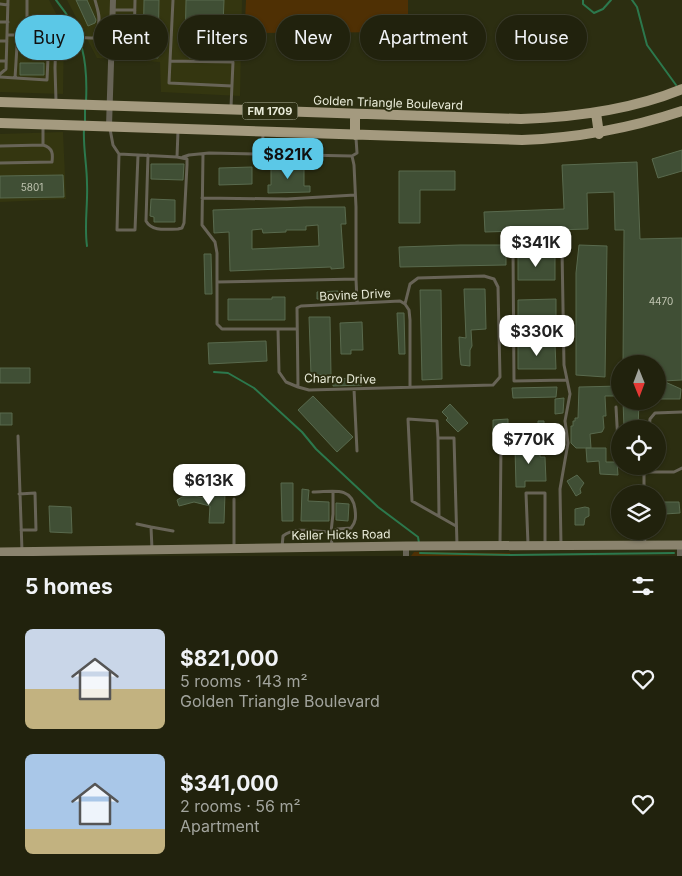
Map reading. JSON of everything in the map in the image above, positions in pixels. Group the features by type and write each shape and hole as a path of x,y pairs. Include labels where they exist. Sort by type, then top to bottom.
{"main road":[{"name":"Golden Triangle Boulevard","path":"0,102 522,119 557,118 596,113 637,104 682,89"},
{"name":"FM 1709","path":"0,123 522,140 599,134 642,124 682,111"},
{"path":"596,113 599,134"},
{"path":"355,114 356,134"}],"street":[{"path":"112,15 113,0"},
{"path":"104,126 110,60"},
{"path":"680,556 681,545"},
{"name":"Keller Hicks Road","path":"0,552 123,553 152,550 406,546 681,545"},
{"path":"406,546 406,556"}],"lane":[{"path":"27,0 27,15"},
{"path":"95,0 99,15"},
{"path":"135,0 135,15"},
{"path":"173,0 169,83 232,86"},
{"path":"0,4 8,2 6,69 0,76"},
{"path":"112,10 135,10"},
{"path":"0,22 8,22"},
{"path":"7,35 15,35"},
{"path":"84,38 94,38"},
{"path":"0,41 7,41"},
{"path":"15,78 16,60"},
{"path":"0,76 46,80 47,60"},
{"path":"55,60 57,104"},
{"path":"0,61 6,61"},
{"path":"170,61 232,62 230,110"},
{"path":"43,124 43,145"},
{"path":"104,126 119,154 117,230 135,230 138,155"},
{"path":"177,157 178,128"},
{"path":"262,154 263,132"},
{"path":"119,154 177,157 203,154 352,156 357,153 356,134"},
{"path":"0,146 43,145 49,147 53,155 52,162 0,163"},
{"path":"203,154 202,225 215,242 217,253 217,319 220,328 226,330 297,329"},
{"path":"148,155 146,221 148,226 153,228 178,230 182,228 184,223 187,159 183,157"},
{"path":"352,156 354,165 357,302"},
{"path":"202,198 286,199 355,195"},
{"path":"561,545 560,489 568,443 565,421 570,394 564,364 562,249 513,250 514,381 567,380"},
{"name":"Bovine Drive","path":"297,329 297,308 301,306 400,301 405,304 410,284 418,278 484,276 494,279 498,287 500,377 497,381 493,385 410,387"},
{"path":"217,282 356,279"},
{"path":"405,304 409,310 410,320 410,387"},
{"path":"278,329 279,372 286,382 298,387"},
{"name":"Charro Drive","path":"297,329 298,387 309,390 410,387"},
{"path":"354,389 357,452"},
{"path":"650,420 654,413 682,412"},
{"path":"439,516 437,421 408,419 412,501 456,526"},
{"path":"18,436 22,552"},
{"path":"438,438 454,438 457,546"},
{"path":"500,546 501,443"},
{"path":"666,472 674,472 682,468"},
{"path":"282,549 283,536 287,532 331,532 338,529 351,528 355,522 354,502 350,495 343,491 313,492"},
{"path":"332,548 333,492"},
{"path":"19,494 34,493 36,530 20,530"},
{"path":"528,546 526,493 544,493 546,545"},
{"path":"234,499 234,549"},
{"path":"137,524 173,531"},
{"path":"151,527 152,550"},
{"path":"644,540 644,545"}],"shaded area":[{"path":"0,0 49,0 57,15 15,15 15,60 64,60 63,94 0,92"},
{"path":"67,0 242,0 242,15 178,15 178,60 241,60 240,96 161,92 160,62 128,60 168,60 168,15 94,15 94,52 84,33 84,15 75,15"},
{"path":"246,0 408,0 408,15 360,15 360,32 350,32 350,15 276,15 276,33 266,33 266,15 245,15"},
{"path":"63,132 66,199 0,202 0,134"},
{"path":"414,552 510,553 511,556 411,556"}],"building":[{"path":"76,0 87,0 94,16 94,23 88,26"},
{"path":"144,0 159,0 159,15 144,15"},
{"path":"186,0 224,0 223,15 186,15"},
{"path":"20,63 44,63 44,75 20,75"},
{"path":"682,150 682,171 658,178 652,159"},
{"path":"637,162 640,239 682,238 682,380 666,381 666,355 623,355 624,230 615,230 614,192 587,193 588,229 485,232 484,212 564,209 562,165"},
{"path":"151,164 184,164 183,180 151,179"},
{"path":"304,166 304,186 310,186 310,192 268,193 268,185 271,185 271,167"},
{"path":"252,167 252,184 219,185 219,168"},
{"path":"399,171 455,171 455,190 420,190 420,223 399,223"},
{"path":"63,175 64,197 0,198 0,176"},
{"path":"151,199 175,200 175,222 154,222 154,217 150,216"},
{"path":"345,207 346,224 341,224 344,268 230,271 229,232 214,233 213,210","holes":["318,225 319,246 252,249 252,230 262,229 263,233 286,232 286,230 306,230 306,226"]},
{"path":"506,245 506,265 400,267 399,247"},
{"path":"579,245 607,246 605,377 576,375 576,273"},
{"path":"204,254 211,254 212,294 205,294"},
{"path":"518,255 555,255 555,280 518,280"},
{"path":"464,289 485,289 486,329 471,330 470,366 461,365 460,357 459,337 466,338"},
{"path":"420,290 441,290 442,379 422,380"},
{"path":"338,291 338,299 317,299 317,292"},
{"path":"272,297 285,297 285,320 228,320 228,299 272,299"},
{"path":"556,299 556,325 518,325 518,300"},
{"path":"397,313 404,313 405,354 399,354"},
{"path":"309,317 330,317 331,375 311,375"},
{"path":"362,322 363,350 351,350 351,354 341,354 340,323"},
{"path":"266,341 267,361 209,364 208,343"},
{"path":"518,344 555,344 556,369 518,369"},
{"path":"0,368 30,368 30,383 0,383"},
{"path":"362,378 362,385 333,386 333,379"},
{"path":"666,382 681,389 680,399 666,399"},
{"path":"611,386 611,396 605,396 606,416 603,416 604,428 602,432 590,434 591,448 576,448 571,443 571,426 573,426 575,418 578,418 579,387"},
{"path":"557,387 556,397 513,398 512,388"},
{"path":"313,396 353,437 337,452 298,410"},
{"path":"564,398 563,413 555,414 555,399"},
{"path":"450,404 468,423 458,432 446,420 448,418 442,412"},
{"path":"623,410 639,410 638,420 624,420"},
{"path":"0,413 12,413 12,425 0,425"},
{"path":"508,419 508,435 493,435 493,420"},
{"path":"538,421 544,421 544,435 530,436 529,424 538,424"},
{"path":"540,440 540,457 545,457 546,481 525,481 525,487 516,487 515,447 532,446"},
{"path":"586,448 606,448 606,462 611,462 611,475 600,474 599,461 587,462"},
{"path":"577,475 584,483 580,489 581,493 576,496 567,481"},
{"path":"281,483 293,483 293,521 282,521"},
{"path":"302,489 309,490 308,501 329,502 329,521 301,521"},
{"path":"210,493 225,493 224,523 209,523 210,506 194,502 179,506 177,500 182,497 194,496 210,499"},
{"path":"666,502 679,502 680,513 666,514"},
{"path":"336,503 349,504 348,521 336,520"},
{"path":"49,506 71,507 72,533 50,532"},
{"path":"589,508 589,516 585,518 584,525 575,525 575,509"}],"waterway":[{"path":"56,0 72,24 82,48 86,73 86,102"},
{"path":"583,0 583,4 594,13 603,9 611,0"},
{"path":"632,0 637,7 647,45 676,85"},
{"path":"85,109 85,122"},
{"path":"84,129 87,177 87,246"},
{"path":"214,372 228,373 254,388 378,507 418,537 419,543"},
{"path":"420,553 512,555 674,553"}]}
